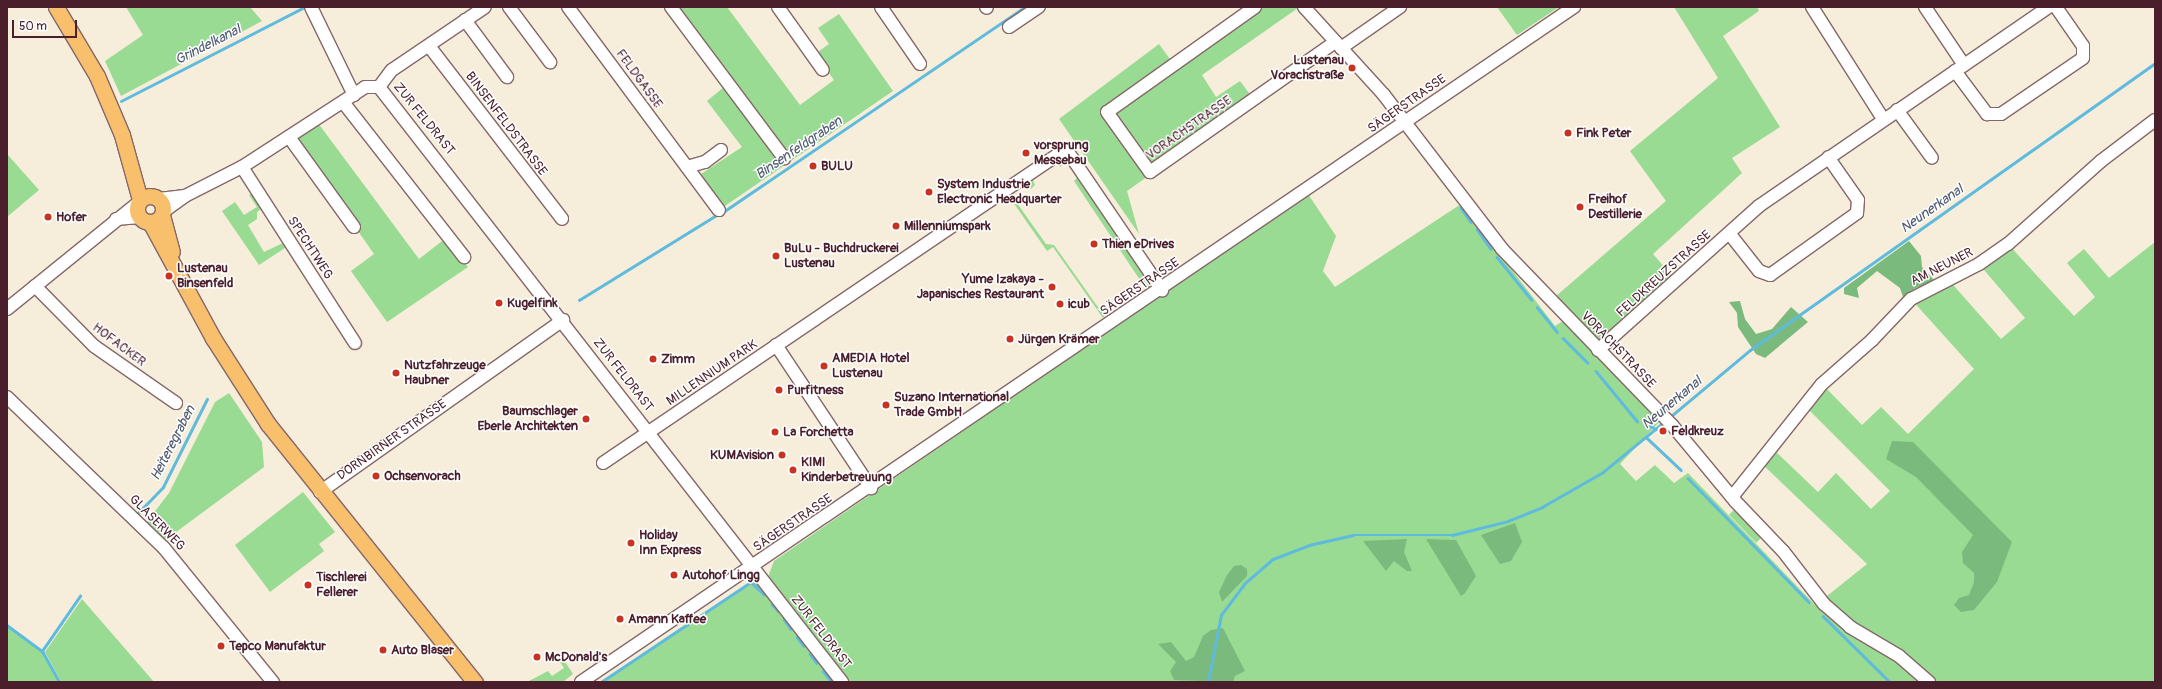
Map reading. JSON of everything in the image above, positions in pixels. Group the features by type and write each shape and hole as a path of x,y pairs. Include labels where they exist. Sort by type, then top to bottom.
{"main road":[{"path":"56,7 97,76 150,208 176,266 240,383 320,492 477,681"}],"street":[{"path":"7,309 116,219 184,196 242,168 354,95 371,85 379,87 392,70 485,7"},
{"path":"509,7 550,62"},
{"name":"FELDGASSE","path":"568,7 719,210"},
{"path":"671,7 784,158"},
{"path":"778,7 823,70"},
{"path":"881,7 920,64"},
{"path":"1008,27 1038,7"},
{"name":"VORACHSTRASSE","path":"1255,7 1107,112 1150,172 1338,45 1400,7"},
{"name":"VORACHSTRASSE","path":"1304,7 1405,122 1502,249 1672,425 1732,497 1784,551 1828,608 1850,627 1899,656 1929,682"},
{"name":"SÄGERSTRASSE","path":"581,682 871,488 1574,7"},
{"path":"1812,7 1883,119"},
{"path":"1925,7 1987,114 2001,114 2083,58 2083,46 2056,7"},
{"name":"FELDKREUZSTRASSE","path":"1598,350 1759,206 1883,119 2050,7"},
{"path":"312,8 354,95"},
{"path":"465,20 507,77"},
{"name":"BINSENFELDSTRASSE","path":"428,46 562,219"},
{"name":"ZUR FELDRAST","path":"379,87 563,320 842,682"},
{"path":"343,102 464,257"},
{"path":"1897,110 1932,158"},
{"name":"AM NEUNER","path":"1732,497 1822,384 1872,340 1911,299 1979,264 2008,244 2101,161 2155,120"},
{"path":"289,136 354,228"},
{"name":"MILLENNIUM PARK","path":"603,463 1066,149 1162,290"},
{"path":"687,167 705,162 721,150"},
{"name":"FELDKREUZSTRASSE","path":"1729,233 1759,271 1770,274 1857,213 1858,200 1828,157"},
{"name":"SPECHTWEG","path":"242,168 355,343"},
{"name":"HOFACKER","path":"35,286 94,346 176,403"},
{"name":"DORNBIRNER STRASSE","path":"320,492 563,320"},
{"name":"MILLENNIUM PARK","path":"776,345 871,488"},
{"name":"GLASERWEG","path":"7,397 164,548 273,682"}],"green space":[{"path":"126,7 250,7 262,21 121,96 105,61 143,35"},
{"path":"675,7 727,7 800,105 834,80 815,54 829,44 818,28 839,14 893,91 722,208 698,176 742,147 707,101 730,82"},
{"path":"1261,7 1298,8 1202,75 1216,97 1240,81 1255,101 1127,191 1139,234 1059,119 1159,44 1175,66"},
{"path":"1497,7 1559,7 1517,35"},
{"path":"1674,7 1757,7 1759,11 1723,36 1780,127 1732,158 1742,173 1653,254 1674,278 1602,340 1597,339 1555,297 1666,201 1630,151 1718,78"},
{"path":"318,123 419,259 446,238 468,267 387,322 351,271 374,254 296,142 296,138"},
{"path":"7,154 39,190 7,217"},
{"path":"1062,158 1069,162 1149,278 1151,286 1146,289 1074,181 1077,178 1067,163 1060,167 1056,162 1032,178 1035,185 1031,189 1025,186 1025,179 1054,160"},
{"path":"1017,188 1012,196 1046,244 1054,245 1100,310 1106,313 1103,318 1053,247 1047,251 1006,192"},
{"path":"254,192 264,207 257,212 257,219 248,225 264,252 285,242 288,246 259,265 222,211 235,202 244,215 257,207 249,195"},
{"path":"1308,194 1336,236 1323,271 1335,287 1461,204 1555,326 1563,321 1662,419 1620,464 1636,481 1655,465 1674,483 1688,473 1815,605 1820,601 1891,653 1924,682 848,682 768,577 774,561"},
{"path":"1909,241 1921,256 1922,267 1934,280 1914,289 1904,300 1900,288 1877,271 1857,288 1859,298 1844,294 1844,288"},
{"path":"2155,242 2155,682 1929,682 1822,600 1867,564 1761,463 1773,449 1818,492 1836,473 1871,509 1890,491 1805,406 1822,384 1862,425 1881,407 1908,434 1974,369 1911,299 1947,278 2001,339 2025,318 1979,264 2008,244 2074,316 2095,297 2067,263 2084,249 2109,278"},
{"path":"1740,301 1745,319 1756,334 1772,329 1791,307 1808,322 1765,358 1756,354 1738,327 1737,313 1729,302"},
{"path":"229,393 262,442 264,467 164,541 146,523 169,493 215,402"},
{"path":"1892,441 1913,442 2012,542 1997,582 1974,610 1961,612 1954,605 1959,598 1969,595 1974,582 1974,573 1963,563 1962,552 1973,535 1916,477 1886,459"},
{"path":"303,492 335,532 319,544 324,551 270,592 235,545"},
{"path":"1737,507 1764,535 1756,543 1729,515"},
{"path":"1515,523 1522,542 1511,561 1500,564 1481,535"},
{"path":"1407,539 1404,552 1412,571 1407,571 1394,561 1386,571 1363,541"},
{"path":"1426,539 1456,540 1476,576 1465,593 1461,596"},
{"path":"1241,565 1247,569 1247,576 1222,602 1219,592 1227,575 1234,566"},
{"path":"757,579 838,682 601,682 674,632"},
{"path":"82,599 154,682 61,682 45,652"},
{"path":"7,625 42,651 59,682 7,682"},
{"path":"1223,628 1245,671 1235,676 1233,682 1174,680 1170,671 1176,662 1158,644 1171,642 1186,661 1194,657 1203,636 1211,630"},
{"path":"564,660 573,674 563,682 527,682 548,671 552,676 564,668 560,662"}],"waterway":[{"name":"Grindelkanal","path":"121,101 305,7"},
{"name":"Binsenfeldgraben","path":"723,212 1025,7"},
{"name":"Neunerkanal","path":"1670,417 1750,350 2155,63"},
{"path":"1461,208 1471,222"},
{"name":"Binsenfeldgraben","path":"579,300 718,214"},
{"path":"1477,229 1491,249"},
{"path":"1497,257 1532,300"},
{"path":"1537,307 1557,332"},
{"path":"1563,338 1588,363"},
{"path":"1596,371 1637,421"},
{"name":"Heiteregraben","path":"138,513 163,487 207,399"},
{"name":"Neunerkanal","path":"1208,682 1221,615 1244,584 1273,559 1309,545 1353,535 1452,535 1508,521 1542,507 1603,472 1665,421"},
{"name":"Neunerkanal","path":"1648,425 1656,429"},
{"path":"1646,437 1681,470"},
{"path":"1688,478 1809,602"},
{"path":"601,682 751,582 764,594"},
{"name":"Heiteregraben","path":"59,682 42,651 80,596"},
{"path":"772,604 778,611"},
{"path":"1823,616 1890,682"},
{"path":"784,619 791,629"},
{"path":"7,625 42,651"},
{"path":"797,637 804,646"},
{"path":"810,654 817,663"},
{"path":"823,671 831,681"}],"place":[{"name":"Lustenau Vorachstraße","path":"1352,68"},
{"name":"Fink Peter","path":"1568,133"},
{"name":"vorsprung Messebau","path":"1026,153"},
{"name":"BULU","path":"813,166"},
{"name":"System Industrie Electronic Headquarter","path":"929,192"},
{"name":"Freihof Destillerie","path":"1580,207"},
{"name":"Hofer","path":"48,217"},
{"name":"Millenniumspark","path":"896,226"},
{"name":"Thien eDrives","path":"1094,244"},
{"name":"BuLu - Buchdruckerei Lustenau","path":"776,256"},
{"name":"Lustenau Binsenfeld","path":"169,276"},
{"name":"Yume Izakaya - Japanisches Restaurant","path":"1052,287"},
{"name":"Kugelfink","path":"499,303"},
{"name":"icub","path":"1060,304"},
{"name":"Jürgen Krämer","path":"1010,339"},
{"name":"Zimm","path":"653,359"},
{"name":"AMEDIA Hotel Lustenau","path":"824,366"},
{"name":"Nutzfahrzeuge Haubner","path":"396,373"},
{"name":"Purfitness","path":"779,390"},
{"name":"Suzano International Trade GmbH","path":"886,405"},
{"name":"Baumschlager Eberle Architekten","path":"586,419"},
{"name":"Feldkreuz","path":"1663,431"},
{"name":"La Forchetta","path":"775,432"},
{"name":"KUMAvision","path":"782,455"},
{"name":"KIMI Kinderbetreuung","path":"793,470"},
{"name":"Ochsenvorach","path":"376,476"},
{"name":"Holiday Inn Express","path":"631,543"},
{"name":"Autohof Lingg","path":"674,575"},
{"name":"Tischlerei Fellerer","path":"308,585"},
{"name":"Amann Kaffee","path":"620,619"},
{"name":"Tepco Manufaktur","path":"221,646"},
{"name":"Auto Blaser","path":"383,650"},
{"name":"McDonald's","path":"537,657"}]}
